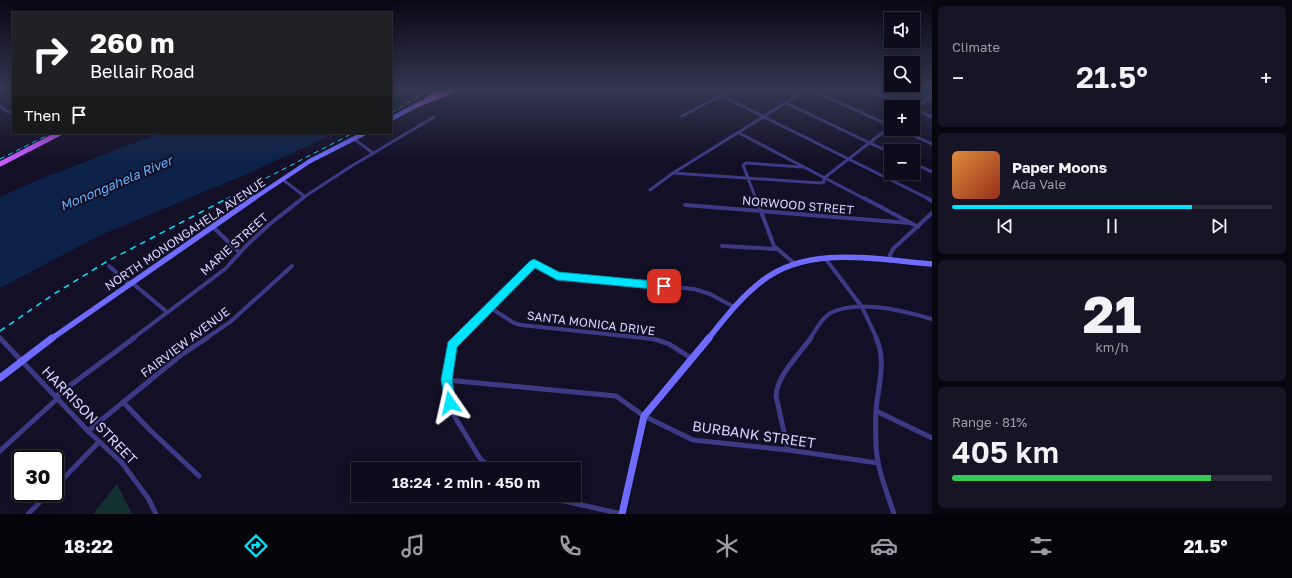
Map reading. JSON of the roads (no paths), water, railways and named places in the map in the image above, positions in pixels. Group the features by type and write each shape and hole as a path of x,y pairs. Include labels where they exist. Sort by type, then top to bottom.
{"main road":[{"path":"392,118 402,113"},
{"path":"0,164 58,134"},
{"name":"NORTH MONONGAHELA AVENUE","path":"0,378 21,360 130,283 310,161 363,134"},
{"path":"622,514 644,416 734,307 763,280 795,264 825,258 859,258 932,264"}],"street":[{"path":"682,116 688,113"},
{"path":"755,113 932,201"},
{"path":"650,190 673,173 770,113"},
{"path":"807,113 884,150"},
{"path":"861,113 884,123"},
{"path":"922,113 932,117"},
{"name":"MARIE STREET","path":"0,451 57,397 225,269 239,252 304,196 434,117"},
{"path":"673,173 820,183 824,182 824,178 884,132"},
{"path":"739,133 918,227"},
{"path":"914,136 932,144"},
{"path":"354,139 373,153"},
{"path":"795,264 776,248 748,178 744,164 803,167"},
{"path":"920,166 932,172"},
{"path":"282,180 304,196"},
{"name":"NORWOOD STREET","path":"685,205 910,223"},
{"path":"891,261 890,252 932,213"},
{"path":"213,227 239,252"},
{"path":"722,246 776,248"},
{"path":"825,258 862,307 879,342 882,353 882,376 876,411 878,463 894,514"},
{"path":"484,462 481,460 453,414 446,380 452,345 534,263 557,276 694,289 710,294 734,307"},
{"path":"109,266 167,312"},
{"name":"FAIRVIEW AVENUE","path":"88,431 181,355 230,322 258,299 292,266"},
{"name":"SANTA MONICA DRIVE","path":"489,307 521,325 650,337 669,344 691,358"},
{"path":"788,450 776,396 776,388 780,380 827,315 832,311 842,308 862,307 897,310 932,319"},
{"name":"HARRISON STREET","path":"0,338 88,431 122,463 148,498 156,514"},
{"name":"BURBANK STREET","path":"446,380 616,396 644,416 693,440 788,450 878,463"},
{"path":"123,402 150,431 199,476"},
{"path":"876,411 932,438"},
{"path":"64,478 99,442"},
{"path":"28,514 40,502"},
{"path":"568,502 622,514"}],"water":[{"name":"Monongahela River","path":"157,134 333,134 254,171 101,235 0,288 0,197 35,181"}],"railway":[{"path":"0,159 50,134"},
{"path":"226,199 351,134"},
{"path":"0,331 54,294 106,262 228,198"}]}
